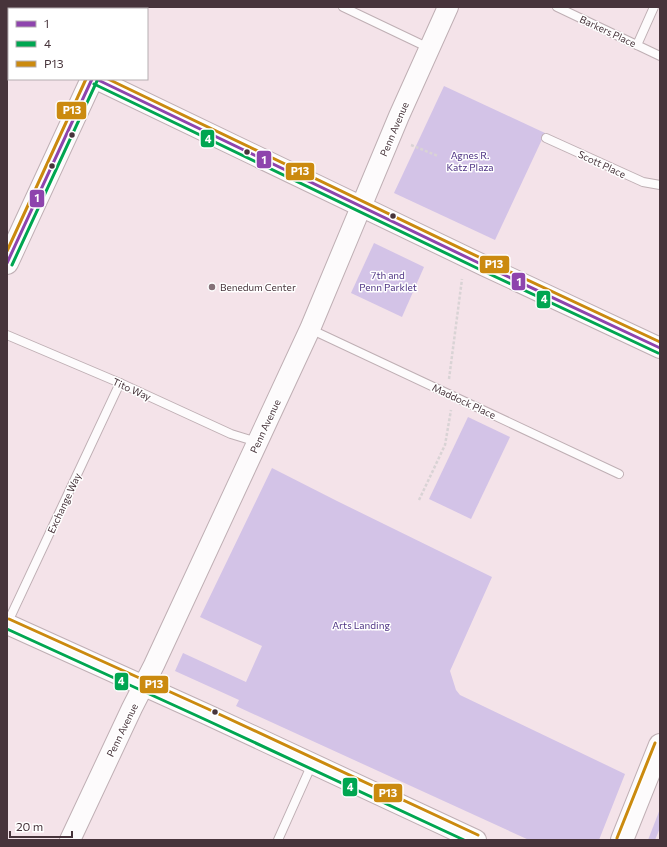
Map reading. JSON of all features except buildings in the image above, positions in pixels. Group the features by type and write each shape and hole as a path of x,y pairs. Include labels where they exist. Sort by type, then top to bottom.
{"main road":[{"path":"7,259 32,211 51,165 92,80"},
{"path":"622,840 660,745"}],"street":[{"name":"Penn Avenue","path":"70,840 144,686 310,329 360,212 361,206 372,184 429,48 448,7"},
{"path":"98,80 485,266 660,348"},
{"path":"7,624 206,714 476,840"}],"lane":[{"path":"343,7 429,48"},
{"name":"Barkers Place","path":"557,7 660,56"},
{"path":"637,45 654,7"},
{"name":"Scott Place","path":"546,138 643,182 660,185"},
{"name":"Maddock Place","path":"310,329 619,474"},
{"name":"Tito Way","path":"7,335 120,383 230,434 258,442"},
{"name":"Exchange Way","path":"7,624 120,383"},
{"path":"278,840 313,764"}],"path":[{"path":"411,145 438,156"},
{"path":"419,500 445,445 462,279"}],"green space":[{"name":"Agnes R. Katz Plaza","path":"444,86 545,133 495,240 394,193"},
{"name":"7th and Penn Parklet","path":"374,243 424,267 402,317 351,293"},
{"path":"468,417 510,437 471,519 429,499"},
{"name":"Arts Landing","path":"272,468 492,577 450,671 456,690 460,695 625,774 599,840 529,840 236,706 239,700 175,671 183,653 246,682 262,646 200,617"},
{"path":"660,809 660,828 655,840 648,840"}],"transit line":[{"name":"P13","path":"7,251 86,80"},
{"name":"1","path":"7,263 92,80"},
{"name":"1","path":"98,80 485,266 660,348"},
{"name":"P13","path":"110,80 487,261 660,342"},
{"name":"4","path":"12,265 97,81"},
{"name":"4","path":"94,84 483,271 658,353"},
{"name":"P13","path":"9,619 208,709 478,835"},
{"name":"4","path":"7,629 464,840"},
{"name":"P13","path":"617,838 655,743"}],"place":[{"name":"Benedum Center","path":"212,287"}]}
